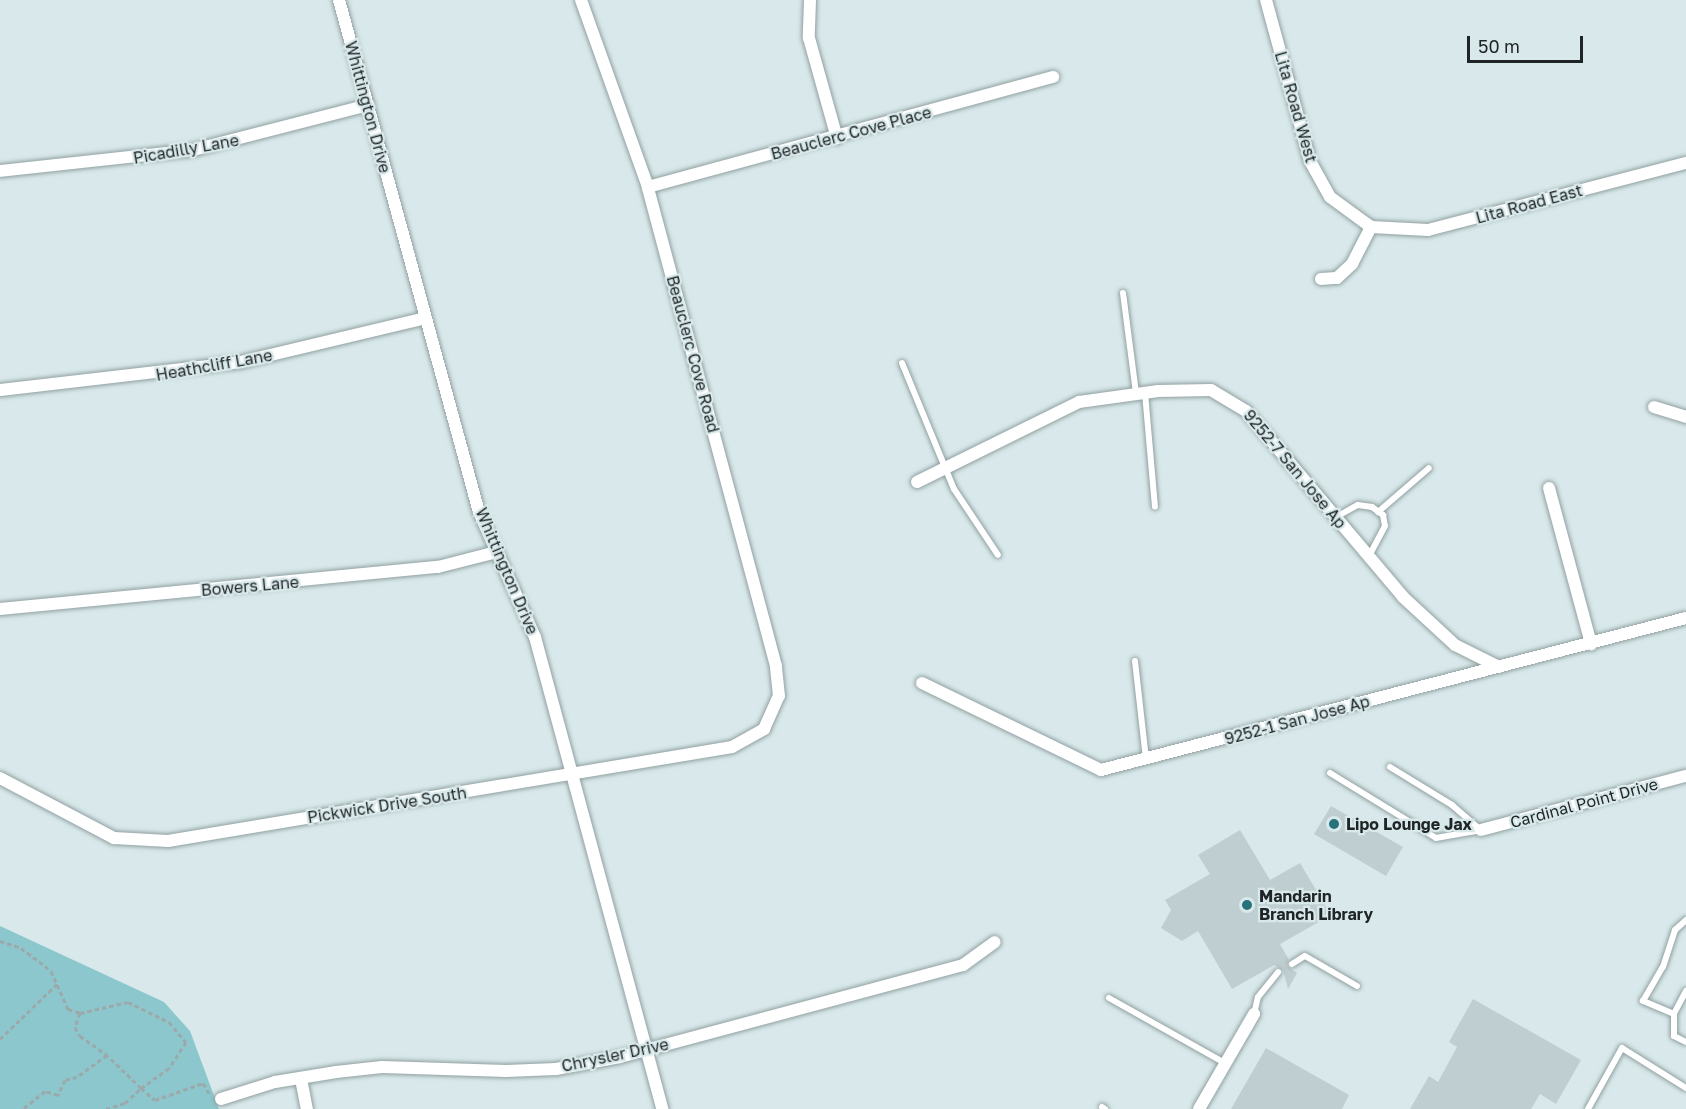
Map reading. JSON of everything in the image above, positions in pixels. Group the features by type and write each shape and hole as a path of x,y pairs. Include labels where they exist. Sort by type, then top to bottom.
{"street":[{"name":"Whittington Drive","path":"339,0 479,512 535,636 662,1109"},
{"name":"Beauclerc Cove Road","path":"581,0 648,187 776,666 779,696 773,714"},
{"path":"810,0 809,38 837,138"},
{"name":"Lita Road West","path":"1266,0 1310,161 1330,197 1371,227"},
{"name":"Beauclerc Cove Place","path":"648,187 837,138 1053,77"},
{"name":"Picadilly Lane","path":"0,171 193,150 368,105"},
{"name":"Lita Road East","path":"1371,227 1428,230 1686,163"},
{"path":"1321,279 1337,279 1352,264 1371,227"},
{"name":"Heathcliff Lane","path":"0,390 242,362 425,318"},
{"name":"9252-7 San Jose Ap","path":"916,482 1079,402 1141,393 1202,389 1235,400 1369,556 1455,645 1499,667"},
{"path":"1654,407 1686,417"},
{"path":"1549,488 1591,644"},
{"name":"Bowers Lane","path":"0,609 438,567 497,552"},
{"name":"9252-1 San Jose Ap","path":"922,684 1101,771 1686,618"},
{"name":"Pickwick Drive South","path":"0,778 95,830 148,843 572,776 732,747 753,738 773,714"},
{"name":"Cardinal Point Drive","path":"1481,830 1686,776"},
{"name":"Chrysler Drive","path":"221,1099 302,1078 382,1067 556,1069 646,1050 963,965 996,942"},
{"path":"1199,1109 1254,1014"},
{"path":"302,1078 307,1109"}],"lane":[{"path":"1123,293 1141,393 1155,507"},
{"path":"902,363 944,468 998,555"},
{"path":"1378,512 1429,468"},
{"path":"1336,518 1358,505 1378,512 1385,526 1369,556"},
{"path":"1135,661 1146,760"},
{"path":"1390,767 1452,805 1481,830"},
{"path":"1330,773 1436,838 1481,830"},
{"path":"1674,1014 1643,1001 1663,967 1675,930 1686,920"},
{"path":"1292,964 1305,956 1357,986"},
{"path":"1254,1014 1258,997 1278,972"},
{"path":"1686,992 1674,1014 1674,1036 1686,1042"},
{"path":"1109,998 1226,1063"},
{"path":"1588,1109 1622,1048 1686,1088"}],"path":[{"path":"0,941 36,959 58,982 61,1001 80,1013 128,1002 169,1022 186,1042 169,1068 125,1103 106,1109"},
{"path":"0,1039 58,982"},
{"path":"80,1013 75,1027 80,1036 107,1055 155,1100 203,1083 209,1093"},
{"path":"23,1109 45,1091 58,1095 65,1080 77,1077 107,1055"}],"shaded area":[{"path":"0,926 164,1002 190,1031 219,1109 0,1109"}],"building":[{"path":"1331,806 1403,847 1386,876 1314,834"},
{"name":"Mandarin Branch Library","path":"1240,830 1270,880 1300,863 1331,915 1280,944 1289,960 1287,966 1297,973 1288,989 1283,970 1274,965 1232,989 1198,931 1182,941 1161,928 1171,910 1165,900 1210,874 1198,855"},
{"path":"1473,999 1581,1060 1556,1104 1540,1094 1531,1109 1410,1109 1429,1076 1438,1082 1457,1047 1449,1042"},
{"path":"1266,1048 1349,1095 1342,1109 1231,1109"}],"place":[{"name":"Lipo Lounge Jax","path":"1334,824"},
{"name":"Mandarin Branch Library","path":"1247,905"}]}
